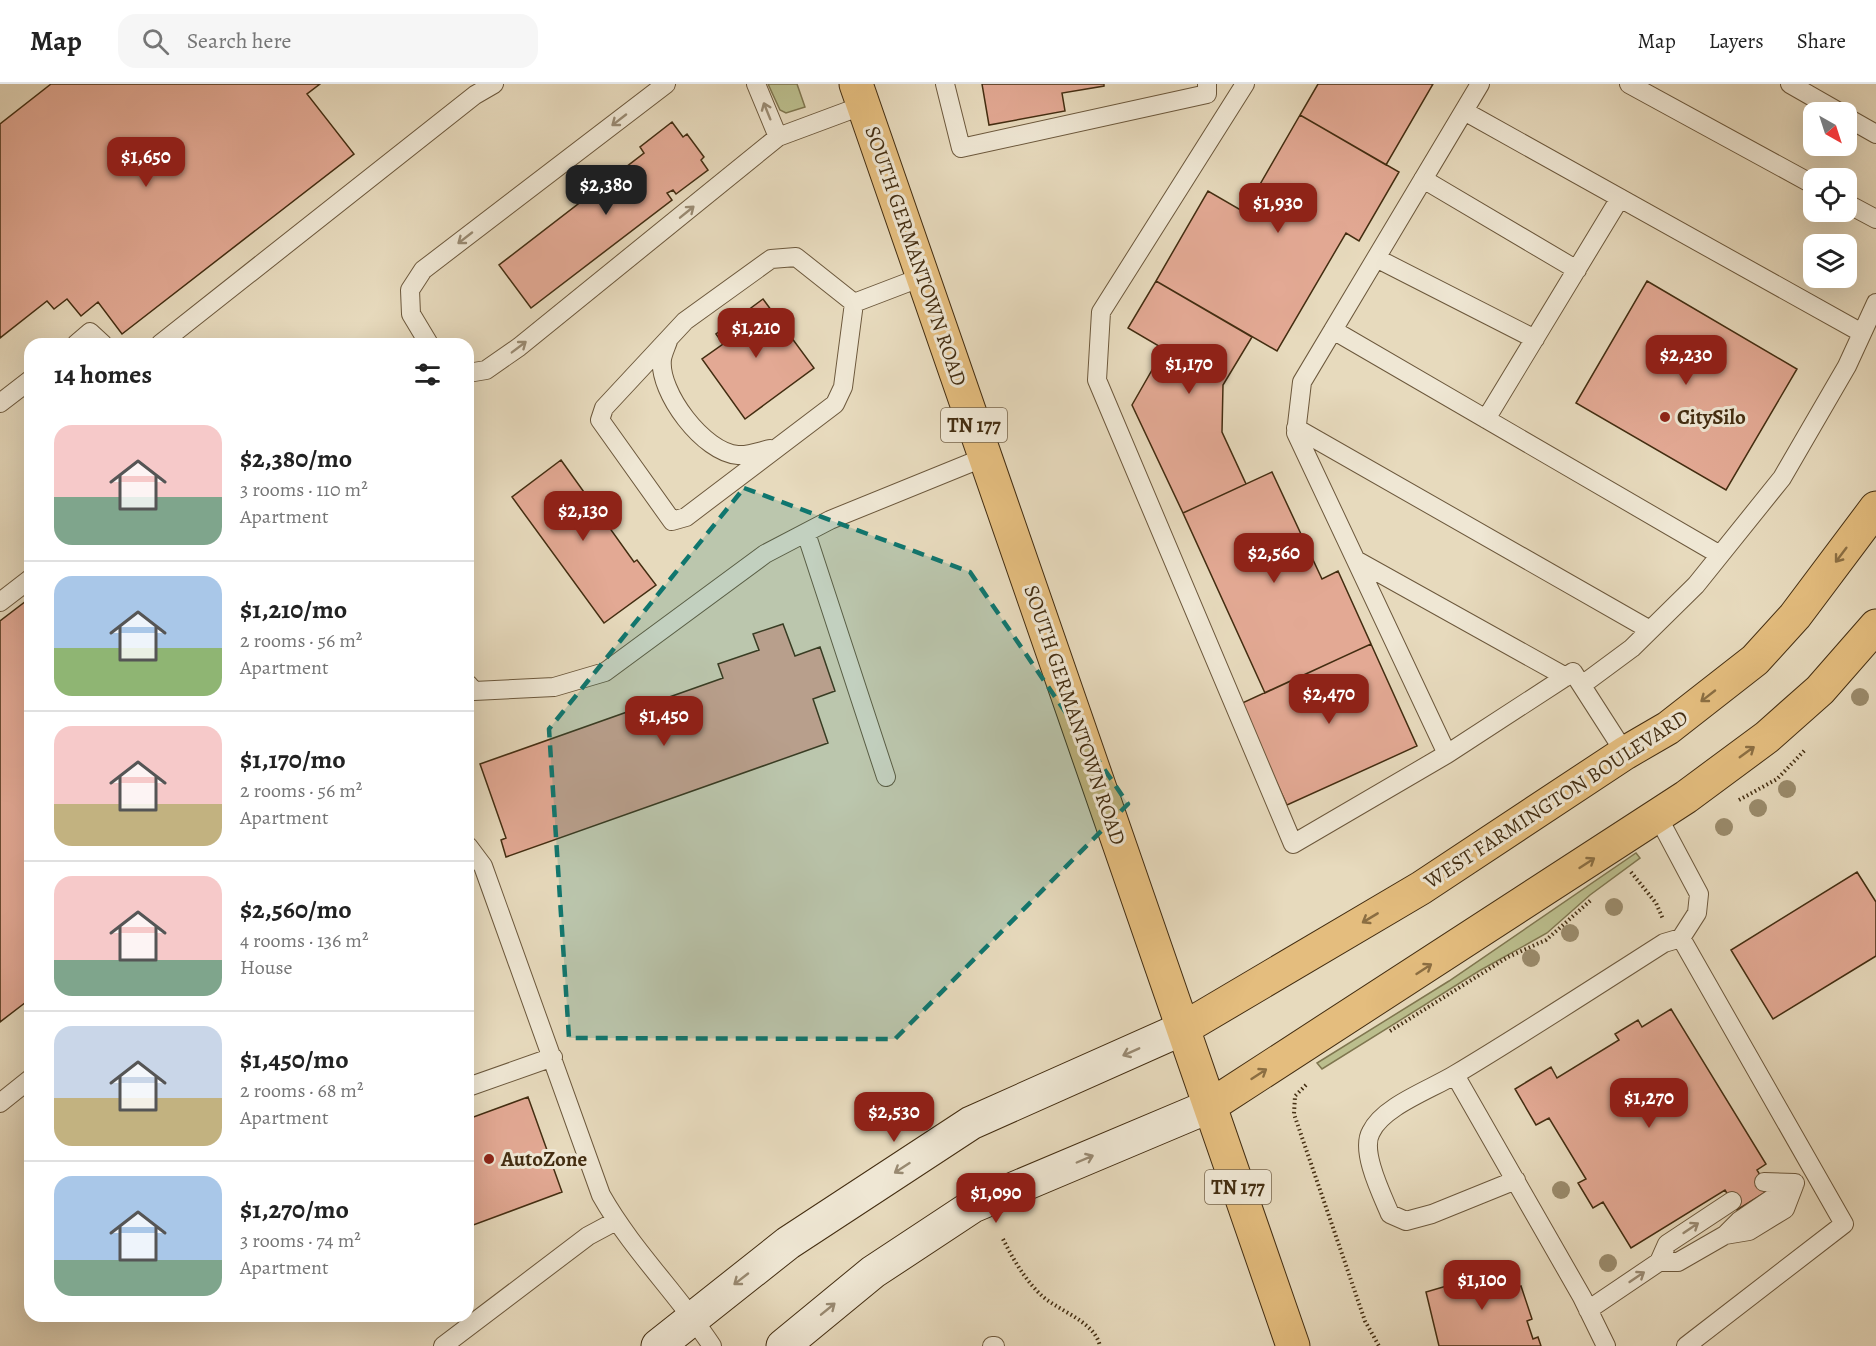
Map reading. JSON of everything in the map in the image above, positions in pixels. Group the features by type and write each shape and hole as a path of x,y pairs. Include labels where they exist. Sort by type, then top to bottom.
{"main road":[{"name":"SOUTH GERMANTOWN ROAD","path":"860,95 1293,1346"},
{"name":"WEST FARMINGTON BOULEVARD","path":"1184,1028 1421,888 1625,753 1668,728 1755,660 1795,616 1876,508"},
{"path":"783,1346 873,1272 973,1206 1210,1106 1666,830 1820,690 1876,626"},
{"path":"658,1346 692,1316 788,1243 971,1123 1184,1028"}],"lane":[{"path":"167,338 472,89 494,84"},
{"path":"425,338 411,314 410,290 423,270 666,84"},
{"path":"756,84 778,137"},
{"path":"945,84 961,148 1208,94 1207,84"},
{"path":"1245,84 1101,312 1097,380 1293,844 1632,648 1696,585 1782,478 1847,366 1876,303"},
{"path":"1447,754 1296,433 1296,428 1302,382 1480,84"},
{"path":"1629,84 1803,179"},
{"path":"1790,84 1822,102"},
{"path":"474,372 486,370 519,347 778,137 860,95"},
{"path":"1464,111 1862,333"},
{"path":"1857,123 1876,134"},
{"path":"1423,179 1577,270"},
{"path":"1486,419 1620,198"},
{"path":"1857,209 1876,219"},
{"path":"796,256 854,303 843,387 835,404 686,517 672,521 600,420 604,408 685,321 771,259 796,256"},
{"path":"1376,258 1535,339"},
{"path":"854,303 922,277"},
{"path":"1333,330 1720,555"},
{"path":"83,338 90,332 96,338"},
{"path":"668,340 662,360 666,384 688,420 704,440 738,455 775,448"},
{"path":"0,403 24,385"},
{"path":"1296,428 1650,630"},
{"path":"474,693 554,687 605,672 765,554 806,533 985,457"},
{"path":"806,533 886,777"},
{"path":"1356,560 1574,681 1625,753"},
{"path":"0,602 24,584"},
{"path":"1515,1180 1432,1214 1406,1221 1390,1214 1368,1152 1370,1133 1383,1116 1455,1076 1664,943 1681,938 1697,913 1699,894 1666,830"},
{"path":"474,854 483,866 601,1196 616,1221 692,1316 712,1346"},
{"path":"1681,938 1844,1224 1686,1346"},
{"path":"474,1085 553,1058"},
{"path":"1455,1076 1588,1310 1606,1346"},
{"path":"0,1102 24,1084"},
{"path":"1659,1262 1678,1262 1725,1235 1739,1221 1813,1170"},
{"path":"1764,1182 1795,1183"},
{"path":"1588,1310 1659,1262 1667,1244 1731,1201"},
{"path":"443,1346 588,1236 616,1221"}],"path":[{"path":"1730,806 1777,779 1794,763 1810,740"},
{"path":"1624,877 1642,862 1666,830"},
{"path":"1630,872 1656,903 1663,920"},
{"path":"1388,1032 1508,957 1546,940 1596,896"},
{"path":"1308,1083 1295,1096 1294,1114 1365,1321 1379,1346"},
{"path":"1003,1239 1015,1262 1040,1294 1085,1324 1093,1332 1100,1346"}],"highlighted area":[{"path":"744,488 970,572 1128,804 895,1039 569,1038 549,729"}],"green space":[{"path":"768,84 797,84 805,107 786,113 780,110"},
{"path":"1636,853 1640,858 1590,895 1547,933 1479,971 1322,1069 1317,1063 1449,981"}],"building":[{"path":"51,84 320,84 307,94 354,154 122,334 98,302 81,316 67,299 54,309 47,301 0,338 0,124"},
{"path":"982,84 1104,84 1104,86 1062,93 1065,111 989,125"},
{"path":"1318,84 1433,84 1386,165 1300,115"},
{"path":"1300,115 1399,172 1359,241 1346,233 1277,351 1156,281 1208,191 1244,212"},
{"path":"672,122 683,137 687,134 704,157 701,160 708,170 676,194 673,190 667,193 672,200 531,308 499,265 644,153 640,147"},
{"path":"1156,281 1252,337 1223,385 1222,432 1246,484 1183,513 1132,405 1164,349 1128,328"},
{"path":"1647,281 1797,369 1726,490 1576,403"},
{"path":"763,299 814,368 745,419 702,359 723,344 716,334"},
{"path":"561,460 634,562 637,560 656,585 604,623 512,497"},
{"path":"1272,472 1322,579 1338,571 1371,644 1265,693 1183,513"},
{"path":"24,603 24,1004 0,1022 0,621"},
{"path":"783,624 795,656 820,647 835,691 813,699 828,743 506,857 501,840 506,838 480,764 723,678 718,664 759,650 753,634"},
{"path":"1371,644 1417,746 1287,805 1240,704"},
{"path":"1857,872 1876,902 1876,956 1773,1019 1731,950"},
{"path":"1671,1009 1766,1164 1757,1170 1769,1190 1737,1210 1725,1190 1631,1248 1603,1202 1593,1208 1578,1183 1586,1179 1549,1118 1536,1125 1515,1089 1551,1067 1557,1078 1619,1040 1615,1034 1638,1020 1642,1027"},
{"path":"528,1097 562,1192 474,1225 474,1117"},
{"path":"1508,1264 1516,1288 1521,1286 1532,1319 1527,1321 1533,1339 1538,1337 1541,1346 1439,1346 1426,1292 1450,1285 1448,1279 1483,1267 1484,1272"}],"place":[{"name":"CitySilo","path":"1665,417"},
{"name":"AutoZone","path":"489,1159"}]}
